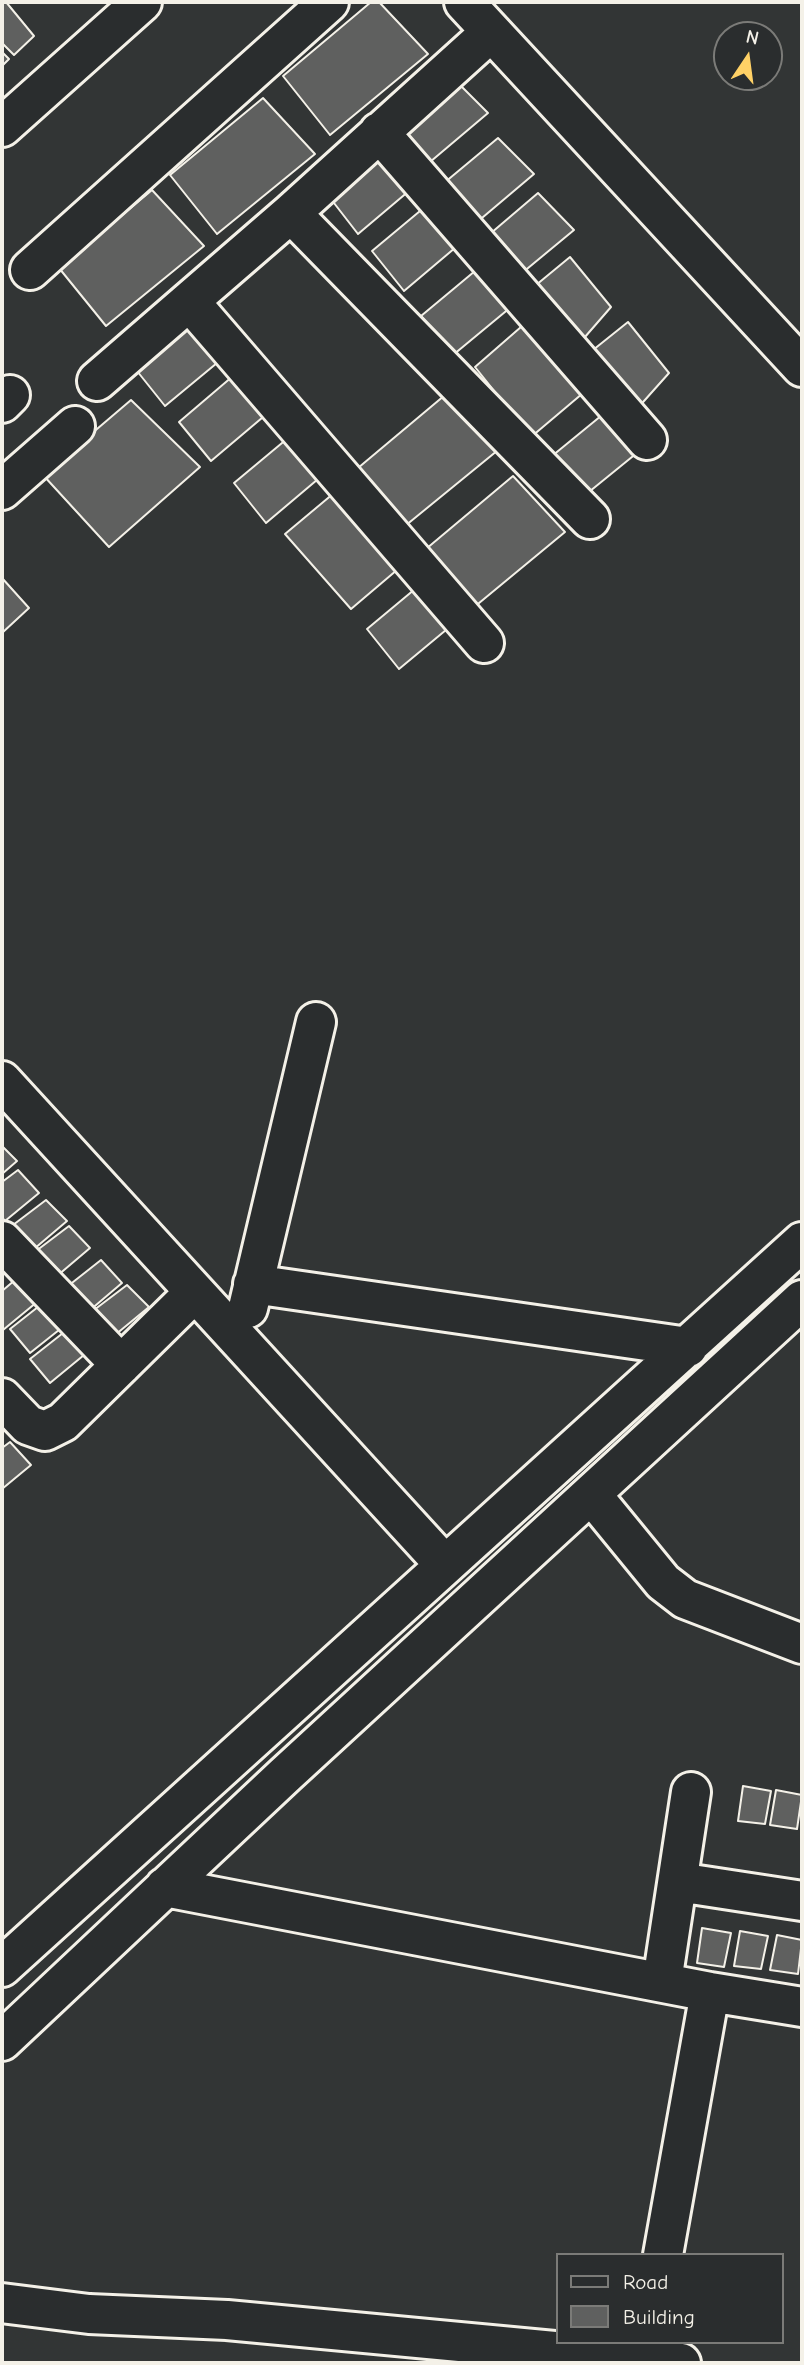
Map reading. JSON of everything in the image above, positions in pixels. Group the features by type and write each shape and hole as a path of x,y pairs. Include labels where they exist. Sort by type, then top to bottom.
{"street":[{"path":"2,127 142,2"},
{"path":"30,270 329,2"},
{"path":"97,382 291,213 379,132 473,10 802,367"},
{"path":"379,132 648,440"},
{"path":"291,213 590,519"},
{"path":"190,302 484,643"},
{"path":"2,491 75,426"},
{"path":"240,1341 316,1022"},
{"path":"2,1081 445,1565"},
{"path":"2,1241 121,1365"},
{"path":"2,1967 802,1242"},
{"path":"253,1284 688,1347"},
{"path":"2,1398 28,1425 45,1431 63,1422 195,1292"},
{"path":"2,2041 165,1886 802,1300"},
{"path":"591,1494 663,1582 685,1599 802,1644"},
{"path":"662,1982 691,1792"},
{"path":"678,1882 802,1901"},
{"path":"165,1886 710,1992 802,2007"},
{"path":"663,2253 710,1992"},
{"path":"2,2303 89,2314 227,2320 645,2351 681,2363"}],"building":[{"path":"2,2 6,2 34,36 14,55 2,43"},
{"path":"371,2 379,2 428,54 330,135 283,76"},
{"path":"2,52 9,59 2,66"},
{"path":"452,77 488,113 430,162 398,123"},
{"path":"263,98 315,154 217,234 170,175"},
{"path":"498,138 534,174 476,223 444,183"},
{"path":"381,149 416,185 358,234 327,194"},
{"path":"152,190 204,246 106,326 59,268"},
{"path":"538,193 574,230 516,278 484,239"},
{"path":"426,206 462,242 404,291 372,251"},
{"path":"570,257 611,307 578,345 530,290"},
{"path":"475,271 511,307 453,355 421,316"},
{"path":"529,320 589,388 531,437 475,367"},
{"path":"187,321 223,358 165,406 133,366"},
{"path":"628,322 669,373 636,410 588,354"},
{"path":"233,376 269,412 211,461 179,422"},
{"path":"451,390 503,446 405,526 358,468"},
{"path":"131,400 200,467 109,547 43,475"},
{"path":"607,411 643,448 584,496 552,456"},
{"path":"288,438 324,474 266,523 234,483"},
{"path":"513,476 565,532 467,613 420,554"},
{"path":"340,488 404,564 351,609 285,534"},
{"path":"2,578 29,608 2,633"},
{"path":"421,584 458,620 399,669 367,629"},
{"path":"2,1146 17,1161 2,1174"},
{"path":"18,1170 39,1193 5,1221 2,1217 2,1182"},
{"path":"46,1200 67,1221 34,1249 13,1225"},
{"path":"69,1226 90,1248 57,1276 36,1251"},
{"path":"101,1260 122,1283 89,1311 68,1286"},
{"path":"15,1280 37,1302 3,1330 2,1291"},
{"path":"127,1285 149,1307 115,1335 94,1310"},
{"path":"43,1303 64,1326 30,1353 10,1329"},
{"path":"63,1333 84,1355 50,1383 30,1359"},
{"path":"10,1442 31,1465 2,1489 2,1448"},
{"path":"743,1786 771,1791 765,1824 738,1821"},
{"path":"776,1790 802,1795 797,1829 770,1825"},
{"path":"702,1928 731,1933 724,1967 697,1963"},
{"path":"740,1931 768,1936 761,1969 734,1966"},
{"path":"777,1935 802,1940 798,1974 770,1970"}]}
